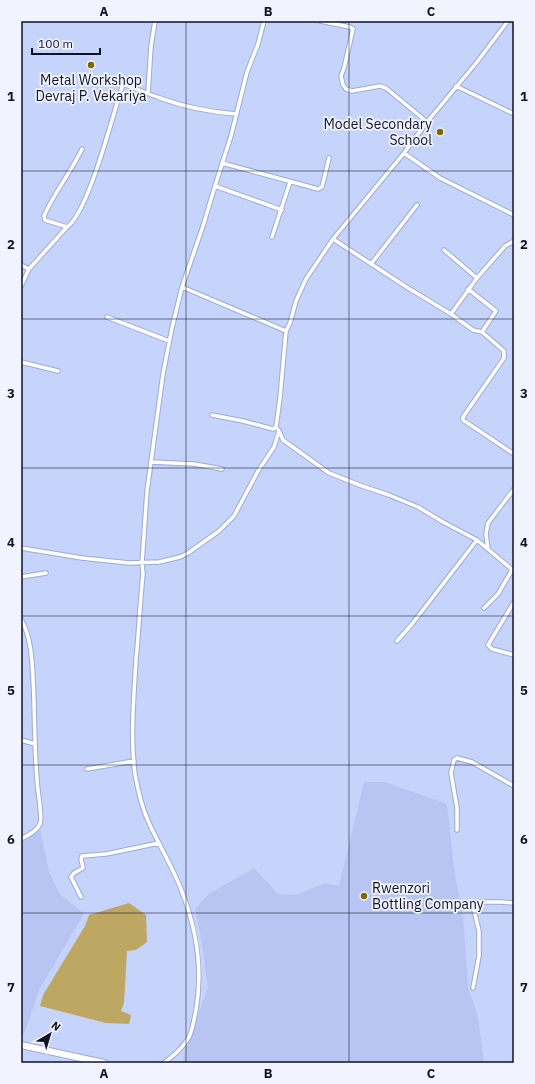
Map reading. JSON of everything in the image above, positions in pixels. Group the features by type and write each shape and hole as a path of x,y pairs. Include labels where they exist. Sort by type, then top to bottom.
{"highway":[{"path":"21,1045 104,1063"}],"street":[{"path":"148,93 151,46 155,21"},
{"path":"164,1063 179,1051 190,1033 197,1002 199,977 197,950 192,923 181,889 148,822 138,788 134,761 133,705 147,491 163,374 169,341 182,288 231,136 247,72 258,44 264,21"},
{"path":"320,21 350,27 353,29 341,76 343,85 346,89 352,91 380,86 386,88 427,122"},
{"path":"484,608 501,589 513,571 488,549 477,540 418,507 329,473 283,440 276,427 286,331 290,323 296,301 306,279 333,239 404,153 508,21"},
{"path":"21,286 29,269 71,224 83,205 122,84 189,107 236,114"},
{"path":"456,86 514,114"},
{"path":"67,227 46,220 44,216 49,204 75,164 82,149"},
{"path":"404,153 440,178 514,214"},
{"path":"222,164 318,189 323,184 329,158"},
{"path":"272,237 290,182"},
{"path":"215,186 282,210"},
{"path":"371,264 417,205"},
{"path":"333,239 451,314 473,330 482,332 504,351 504,358 463,417 463,420 514,454"},
{"path":"451,314 477,278 505,246 514,241"},
{"path":"444,250 477,278"},
{"path":"21,265 29,269"},
{"path":"182,288 286,331"},
{"path":"468,289 496,311 482,332"},
{"path":"107,317 169,341"},
{"path":"21,362 58,371"},
{"path":"212,415 243,420 273,429 276,427"},
{"path":"21,548 118,562 142,563 180,557 199,546 228,524 239,509 258,471 274,447 279,431"},
{"path":"151,462 194,464 222,469"},
{"path":"488,549 486,534 488,522 514,488"},
{"path":"397,641 412,624 477,540"},
{"path":"21,577 46,573"},
{"path":"514,602 488,645 492,649 514,655"},
{"path":"21,619 28,637 32,663 36,778 41,811 40,824 37,828 21,839"},
{"path":"21,740 35,744"},
{"path":"457,830 457,808 451,773 454,760 458,758 472,762 514,786"},
{"path":"87,769 134,761"},
{"path":"81,897 71,877 74,873 83,868 81,859 82,856 106,854 158,843"},
{"path":"473,988 479,956 479,927 473,906 476,902 514,903"}],"shaded area":[{"path":"364,782 385,782 447,804 454,869 463,916 468,987 478,1017 484,1063 183,1063 184,1053 208,988 201,938 195,909 209,894 254,868 278,894 296,895 325,883 339,886"},
{"path":"40,829 49,871 59,893 84,914 40,988 24,1034 21,1033 21,840"},
{"path":"129,903 146,915 147,942 136,950 127,951 124,1003 121,1011 131,1015 129,1024 106,1023 40,1006 43,995 85,926 89,915"}],"place":[{"name":"Metal Workshop Devraj P. Vekariya","path":"91,65"},
{"name":"Model Secondary School","path":"440,132"},
{"name":"Rwenzori Bottling Company","path":"364,896"}]}
